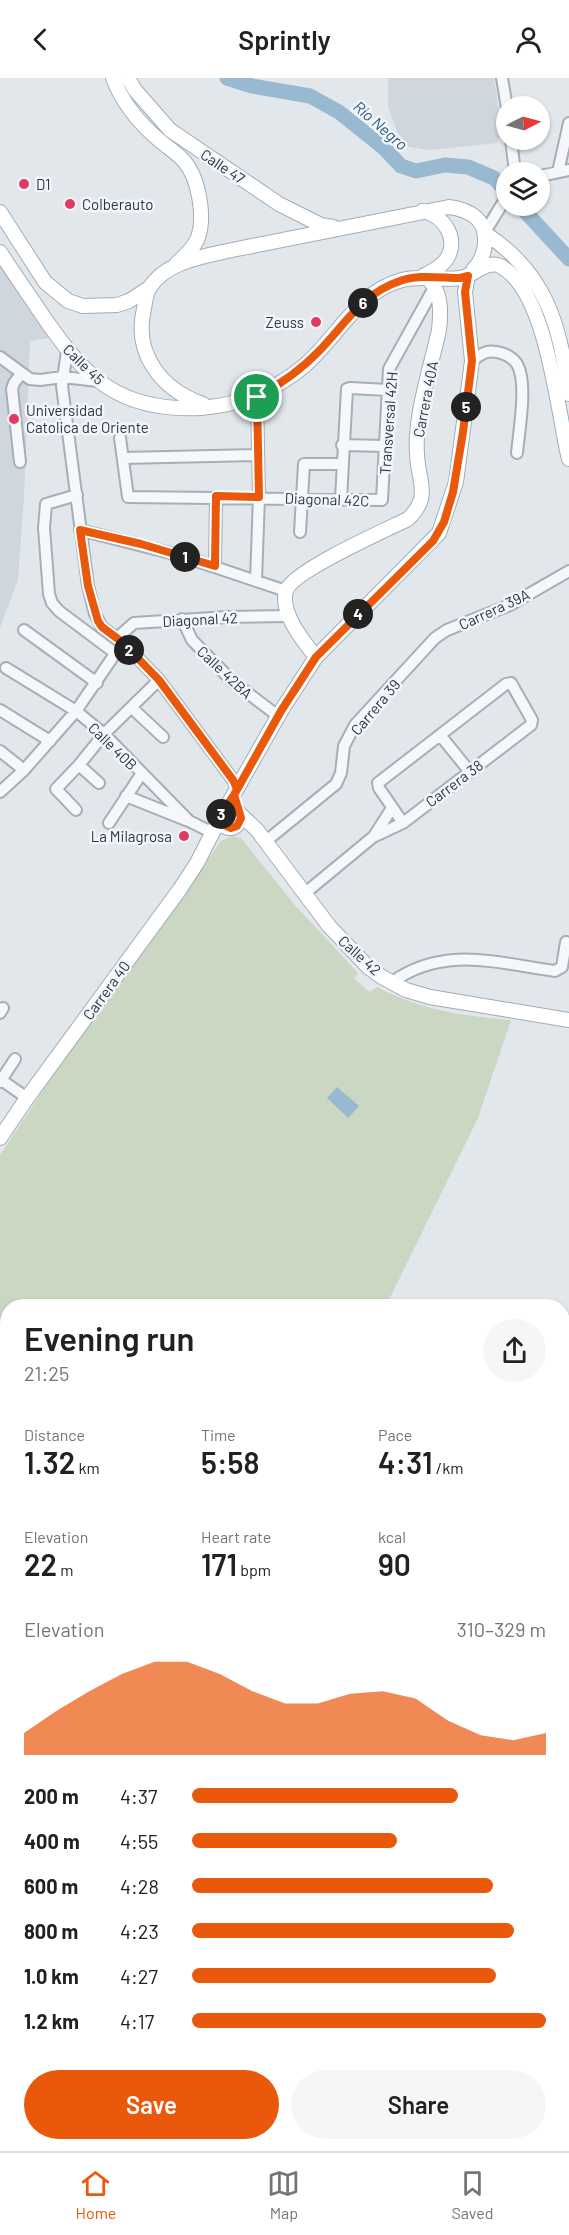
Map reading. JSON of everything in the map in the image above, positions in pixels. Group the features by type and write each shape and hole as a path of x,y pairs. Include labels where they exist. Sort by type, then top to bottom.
{"main road":[{"name":"Calle 47","path":"113,78 119,94 138,119 158,140 183,160 193,174 198,192 201,213 198,238 188,254 149,288"},
{"name":"Calle 47","path":"128,78 135,90 170,130 279,204 321,225 338,228"},
{"path":"174,266 201,257 422,211 449,207 466,211 524,267 549,305 564,354 569,394"},
{"path":"422,211 441,218 447,226 451,243 450,252 427,280"},
{"path":"0,212 45,282 68,301 83,306 117,304 129,301 149,288"},
{"path":"264,840 231,817 236,792 278,717 316,657 439,533 456,482 472,361 465,292 468,276 479,264 484,250 483,228"},
{"name":"Calle 45","path":"0,252 67,351 98,381 119,394 159,407 175,409 211,407 257,397 279,385 305,365 366,299 401,280 427,280"},
{"path":"427,280 460,278 485,266 498,265 513,276 523,290 543,335 551,364 568,455"},
{"name":"Carrera 40A","path":"286,591 293,582 314,567 408,519 420,504 423,490 417,456 416,433 441,314 439,297 427,280"},
{"path":"149,288 142,316 141,333 150,365 159,377 176,392 190,400 211,407"},
{"path":"286,591 286,607 289,616 316,657"},
{"name":"Carrera 40","path":"0,1138 180,889 211,836 231,817"},
{"name":"Calle 42","path":"264,840 346,945 368,967 392,982 406,990 439,999 569,1020"}],"street":[{"path":"502,78 505,96"},
{"path":"564,171 569,123"},
{"path":"483,228 496,212"},
{"name":"Transversal 42H","path":"382,500 389,369 427,280"},
{"path":"472,361 484,352 493,350 509,356 516,362 522,385 518,453"},
{"path":"67,351 63,395 88,586 95,614 102,627 120,640 159,680 236,792"},
{"path":"0,357 30,379 63,377 98,381"},
{"path":"20,462 12,389 14,382 21,374"},
{"path":"40,380 63,395"},
{"path":"341,499 342,445 347,389 388,390"},
{"path":"256,581 259,497 257,397"},
{"path":"120,438 123,458 258,455"},
{"path":"342,445 386,446"},
{"name":"Diagonal 42C","path":"123,458 128,497 216,496 382,500"},
{"path":"300,532 304,464 341,464"},
{"path":"77,495 45,504 47,584 52,603 115,653"},
{"path":"215,566 216,496"},
{"path":"80,530 141,544 215,566 286,591"},
{"name":"Carrera 39A","path":"422,651 447,630 510,605 569,571"},
{"name":"Diagonal 42","path":"0,792 24,770 76,711 115,653 120,640 134,623 182,619 289,616"},
{"name":"Calle 42BA","path":"182,619 192,640 232,681 278,717"},
{"path":"24,630 96,683"},
{"name":"Carrera 39","path":"264,840 336,784 345,746 355,725 422,651"},
{"name":"Calle 40B","path":"6,668 76,711 104,734 189,821 211,836"},
{"path":"76,810 56,789 104,734 159,680"},
{"name":"Carrera 38","path":"304,894 373,837 403,823 532,723 511,683 508,682 440,735"},
{"path":"132,708 163,737"},
{"path":"0,710 50,741"},
{"path":"403,823 378,783 440,735 470,772"},
{"path":"0,752 24,770"},
{"path":"79,765 99,783"},
{"path":"109,823 142,773"},
{"path":"126,796 189,821"},
{"name":"Carrera 38","path":"373,837 392,808"},
{"path":"392,982 409,970 428,963 462,958 555,971 562,967 566,942"},
{"path":"15,1059 0,1080 27,1098"}],"shaded area":[{"path":"388,78 494,78 497,96 496,143 430,150 402,146 388,106"},
{"name":"Universidad Catolica de Oriente","path":"0,261 49,338 30,341 24,497 18,580 0,628"}],"green space":[{"path":"232,836 241,838 294,904 358,973 354,979 370,992 377,987 409,1001 442,1011 511,1020 478,1118 389,1299 0,1299 0,1155 61,1063 221,841"}],"water":[{"path":"337,1087 359,1106 348,1118 327,1098"}],"waterway":[{"name":"Río Negro","path":"227,78 252,86 310,96 339,112 385,149 401,166 416,171 445,165 468,167 496,180"},
{"name":"Río Negro","path":"529,216 569,259"}],"place":[{"name":"D1","path":"24,184"},
{"name":"Colberauto","path":"70,204"},
{"name":"Zeuss","path":"316,322"},
{"name":"Universidad Catolica de Oriente","path":"14,419"},
{"name":"La Milagrosa","path":"184,836"}],"route":[{"path":"257,397 259,497 216,496 215,566 141,544 80,530 88,586 98,621 159,680 233,780 237,789 234,795 241,818 237,826 227,828 220,821 221,814 234,795 281,711 316,657 433,541 444,522 456,482 472,361 465,292 468,276 401,280 382,289 366,299 305,365 279,385 257,397"}]}
